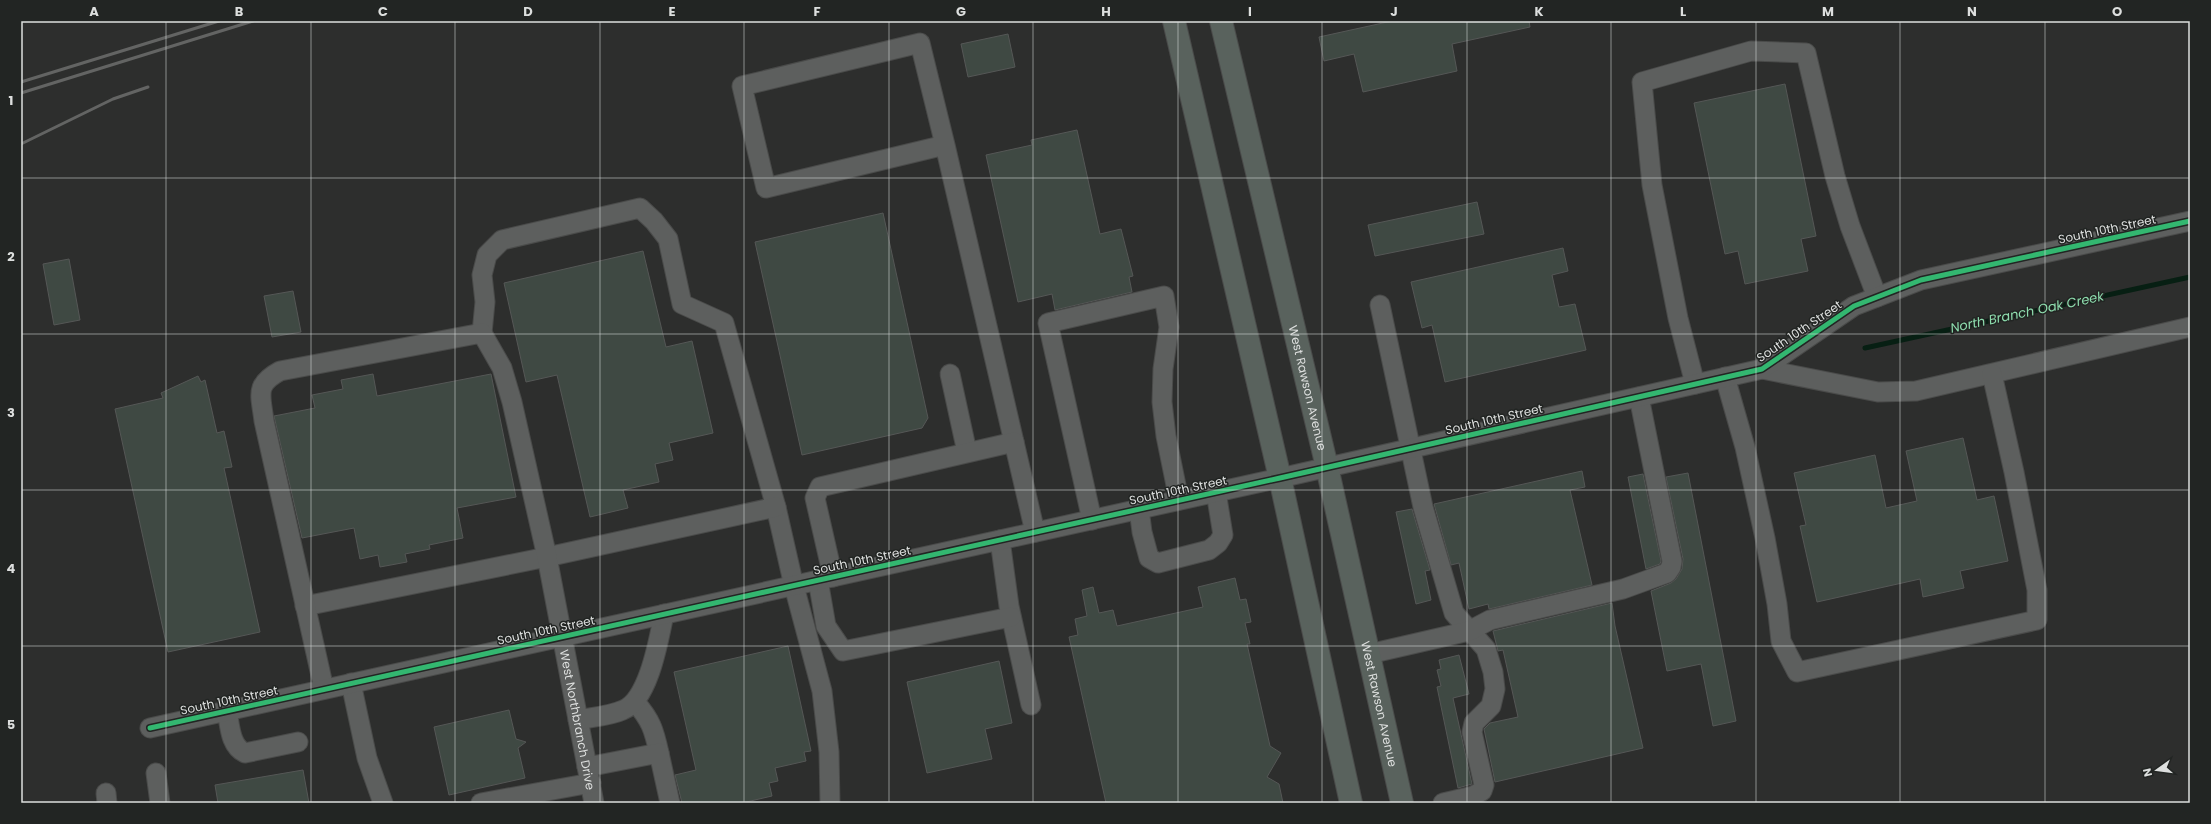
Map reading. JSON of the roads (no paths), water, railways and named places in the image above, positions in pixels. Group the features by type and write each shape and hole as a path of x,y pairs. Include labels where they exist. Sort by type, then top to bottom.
{"main road":[{"path":"1174,21 1280,478 1350,803"},
{"name":"West Rawson Avenue","path":"1221,21 1327,467 1402,803"}],"street":[{"path":"944,145 766,188 742,86 920,43 1014,442 1035,532"},
{"path":"1695,384 1678,318 1652,185 1642,82 1751,50 1806,54 1837,183 1850,226 1877,297"},
{"path":"324,689 264,421 260,390 266,378 280,371 482,332 485,302 482,275 487,255 502,240 640,208 654,221 668,240 682,304 724,323 776,507 794,586 822,691 829,752 830,803"},
{"name":"South 10th Street","path":"150,728 1092,520 1762,369 1854,306 1921,280 2190,221"},
{"path":"1092,520 1048,323 1164,296 1169,327 1163,369 1162,402 1166,436 1180,500"},
{"path":"1380,305 1412,448 1423,507 1454,613 1486,649 1496,689 1491,706 1474,723 1472,732 1484,785 1482,791 1473,796 1443,803"},
{"name":"South 10th Street","path":"1762,369 1878,392 1916,391 2190,327"},
{"name":"West Northbranch Drive","path":"482,332 502,368 512,402 547,557 594,803"},
{"path":"950,374 967,452"},
{"path":"1725,377 1745,447 1765,538 1777,604 1781,641 1797,672 2037,620 2037,590 2014,472 1992,374"},
{"path":"1369,654 1469,631 1490,620 1623,588 1667,573 1671,567 1672,561 1639,397"},
{"path":"1012,617 842,651 826,626 826,578 815,498 820,487 1014,442"},
{"path":"1139,509 1149,558 1158,562 1208,550 1218,543 1223,535 1216,492"},
{"path":"305,606 547,557 776,507"},
{"path":"1000,540 1012,617 1031,705"},
{"path":"578,720 624,710 635,702 654,665 664,614"},
{"path":"351,683 367,758 383,803"},
{"path":"635,702 647,716 653,727 670,803"},
{"path":"227,711 234,743 239,750 245,753 298,742"},
{"path":"480,803 589,775 659,753"},
{"path":"156,773 160,803"}],"waterway":[{"name":"North Branch Oak Creek","path":"1865,348 2190,277"}],"railway":[{"path":"21,82 219,21"},
{"path":"21,93 253,21"},
{"path":"21,144 113,99 148,87"}]}
